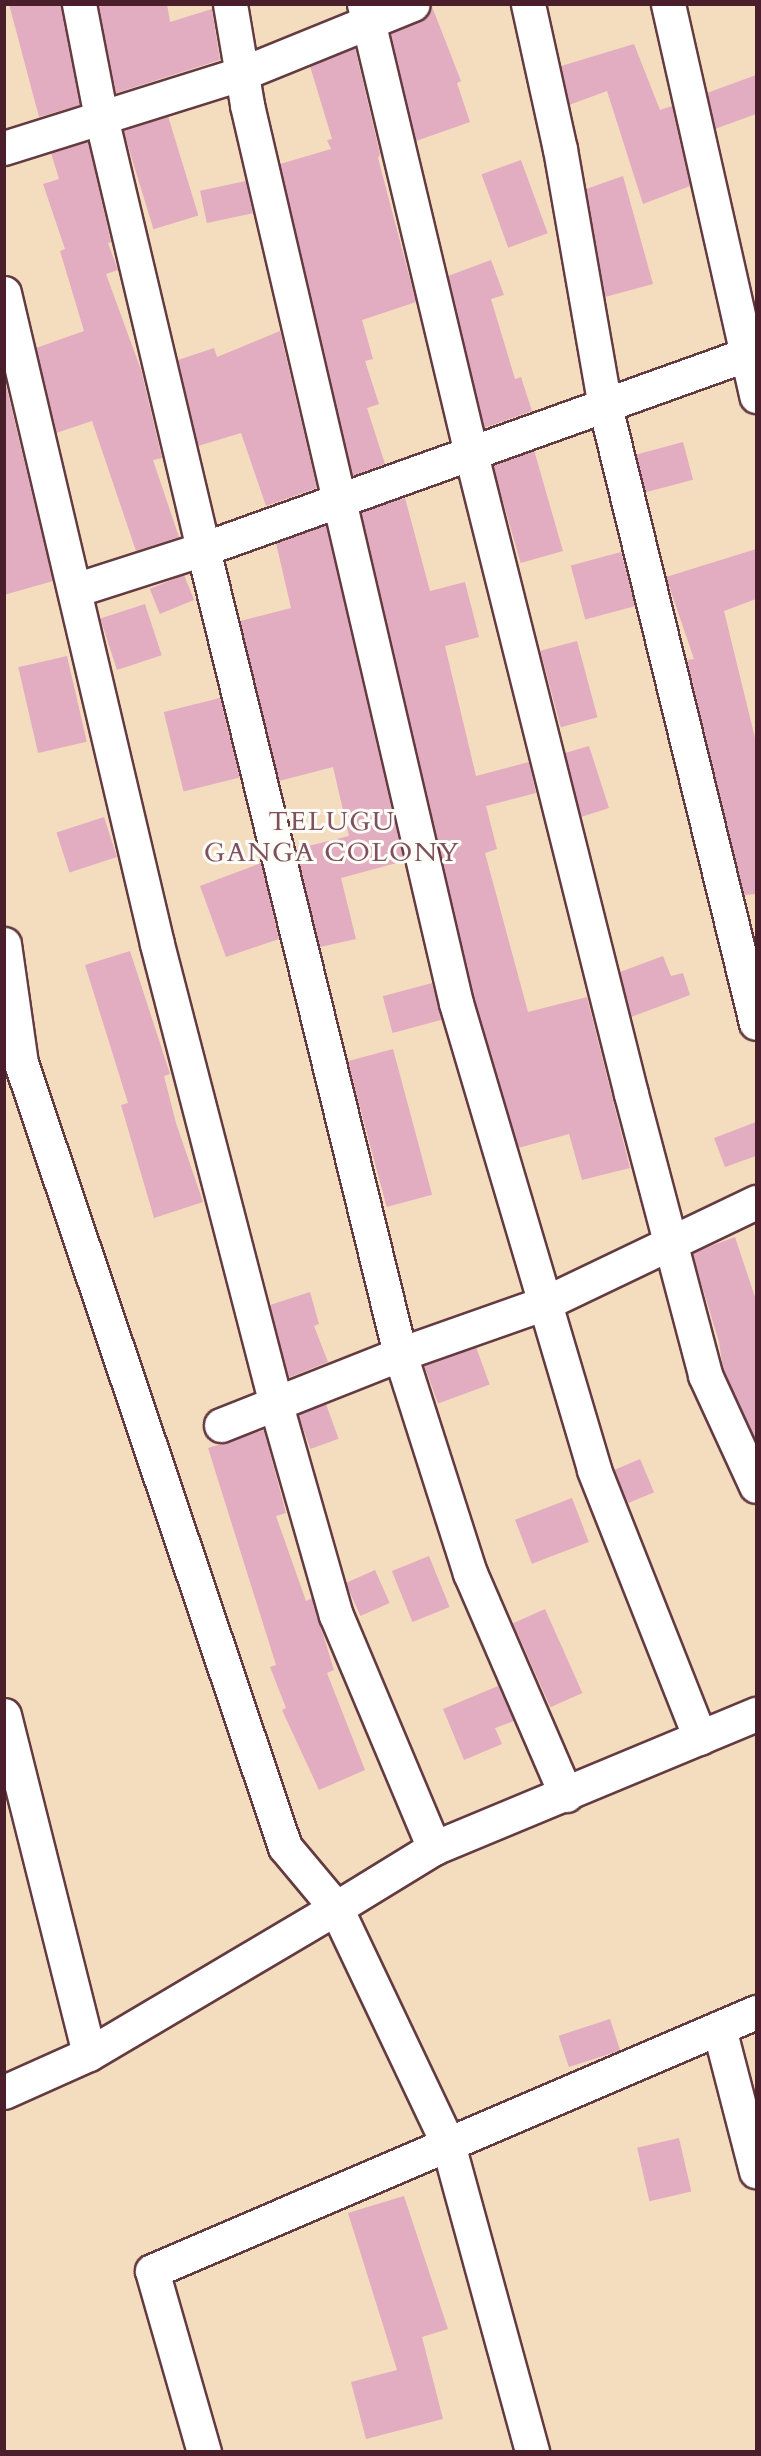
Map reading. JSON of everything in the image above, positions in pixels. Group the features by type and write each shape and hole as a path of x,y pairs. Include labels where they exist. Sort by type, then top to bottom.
{"street":[{"path":"79,4 101,117 203,549 400,1354 470,1573 566,1795"},
{"path":"230,4 247,105 456,1003 594,1470 700,1738"},
{"path":"4,148 243,73 365,13 413,4"},
{"path":"528,4 561,149 605,406 756,1023"},
{"path":"668,4 751,352 756,396"},
{"path":"365,13 471,454 705,1375 756,1486"},
{"path":"4,293 157,944 276,1405 336,1616 434,1848"},
{"path":"75,590 203,549 338,498 471,454 751,352"},
{"path":"4,944 13,1068 285,1847 336,1908 448,2144 532,2451"},
{"path":"221,1425 400,1354 545,1303 671,1245 756,1202"},
{"path":"4,2092 89,2054 434,1848 756,1714"},
{"path":"4,1715 89,2054"},
{"path":"204,2451 152,2271 756,2012"},
{"path":"719,2028 756,2172"}],"building":[{"path":"9,4 61,4 80,105 39,117"},
{"path":"98,4 167,4 170,22 212,9 220,60 116,93"},
{"path":"431,4 461,81 457,83 470,122 416,141 390,33 421,21"},
{"path":"634,44 660,110 672,106 690,186 643,204 607,91 569,105 561,66"},
{"path":"355,48 380,154 378,158 416,302 362,320 373,359 365,361 379,404 367,408 385,464 352,476 280,164 331,149 327,140 332,139 310,66"},
{"path":"756,75 756,114 715,129 707,93"},
{"path":"168,116 198,215 153,229 123,130"},
{"path":"88,141 111,242 108,243 118,270 106,274 141,370 162,458 153,460 179,537 136,551 92,421 56,433 36,348 84,331 60,251 65,249 43,184 59,179 51,153"},
{"path":"521,160 548,233 508,248 482,174"},
{"path":"623,176 653,284 605,297 586,189"},
{"path":"246,181 253,213 207,223 200,191"},
{"path":"491,260 504,295 491,299 515,379 521,377 532,411 484,428 448,276"},
{"path":"280,331 317,488 266,506 241,433 198,446 178,360 214,348 217,357"},
{"path":"4,377 53,581 4,595"},
{"path":"683,442 693,480 646,492 636,455"},
{"path":"534,450 563,551 521,563 492,462"},
{"path":"405,498 430,591 465,582 479,637 445,646 476,776 529,762 536,793 486,806 497,849 485,853 528,1012 587,997 630,1168 582,1180 569,1134 518,1148 474,998 361,512"},
{"path":"326,525 404,861 341,878 356,939 320,947 296,849 349,836 333,767 279,781 240,621 291,608 276,543"},
{"path":"756,549 756,599 724,611 756,742 756,894 744,895 687,660 694,659 666,577"},
{"path":"621,552 635,606 585,620 571,565"},
{"path":"184,575 194,600 160,614 150,589"},
{"path":"145,604 162,655 117,670 100,619"},
{"path":"577,641 597,717 561,727 540,651"},
{"path":"67,656 87,742 38,753 18,667"},
{"path":"220,698 240,778 184,792 164,712"},
{"path":"589,746 609,808 581,817 565,753"},
{"path":"104,817 117,857 69,872 56,832"},
{"path":"261,863 279,939 226,957 200,886"},
{"path":"130,951 170,1074 164,1076 176,1123 203,1202 154,1218 121,1105 128,1103 85,965"},
{"path":"663,956 671,976 683,973 690,995 631,1017 620,972"},
{"path":"432,983 442,1020 393,1033 383,996"},
{"path":"393,1049 432,1195 387,1207 348,1061"},
{"path":"756,1122 756,1156 725,1167 714,1138"},
{"path":"735,1237 756,1300 756,1442 723,1369 719,1342 692,1253"},
{"path":"310,1292 319,1324 314,1326 328,1362 288,1378 270,1305"},
{"path":"476,1347 490,1385 438,1403 424,1366"},
{"path":"326,1404 339,1439 310,1449 298,1414"},
{"path":"264,1430 286,1513 276,1516 306,1601 312,1598 334,1670 327,1673 365,1770 319,1790 282,1710 286,1708 270,1667 276,1665 208,1448"},
{"path":"640,1459 654,1492 628,1503 614,1470"},
{"path":"572,1498 589,1542 532,1564 515,1520"},
{"path":"429,1556 450,1607 413,1622 392,1571"},
{"path":"375,1570 390,1603 360,1616 346,1583"},
{"path":"545,1609 582,1693 550,1707 513,1623"},
{"path":"498,1686 514,1721 495,1728 502,1744 464,1760 443,1709"},
{"path":"610,2019 620,2050 569,2067 559,2036"},
{"path":"679,2138 691,2192 649,2201 637,2148"},
{"path":"404,2196 448,2329 422,2337 443,2419 366,2439 351,2382 397,2370 348,2213"}],"district":[{"name":"TELUGU GANGA COLONY","path":"332,836"}]}
